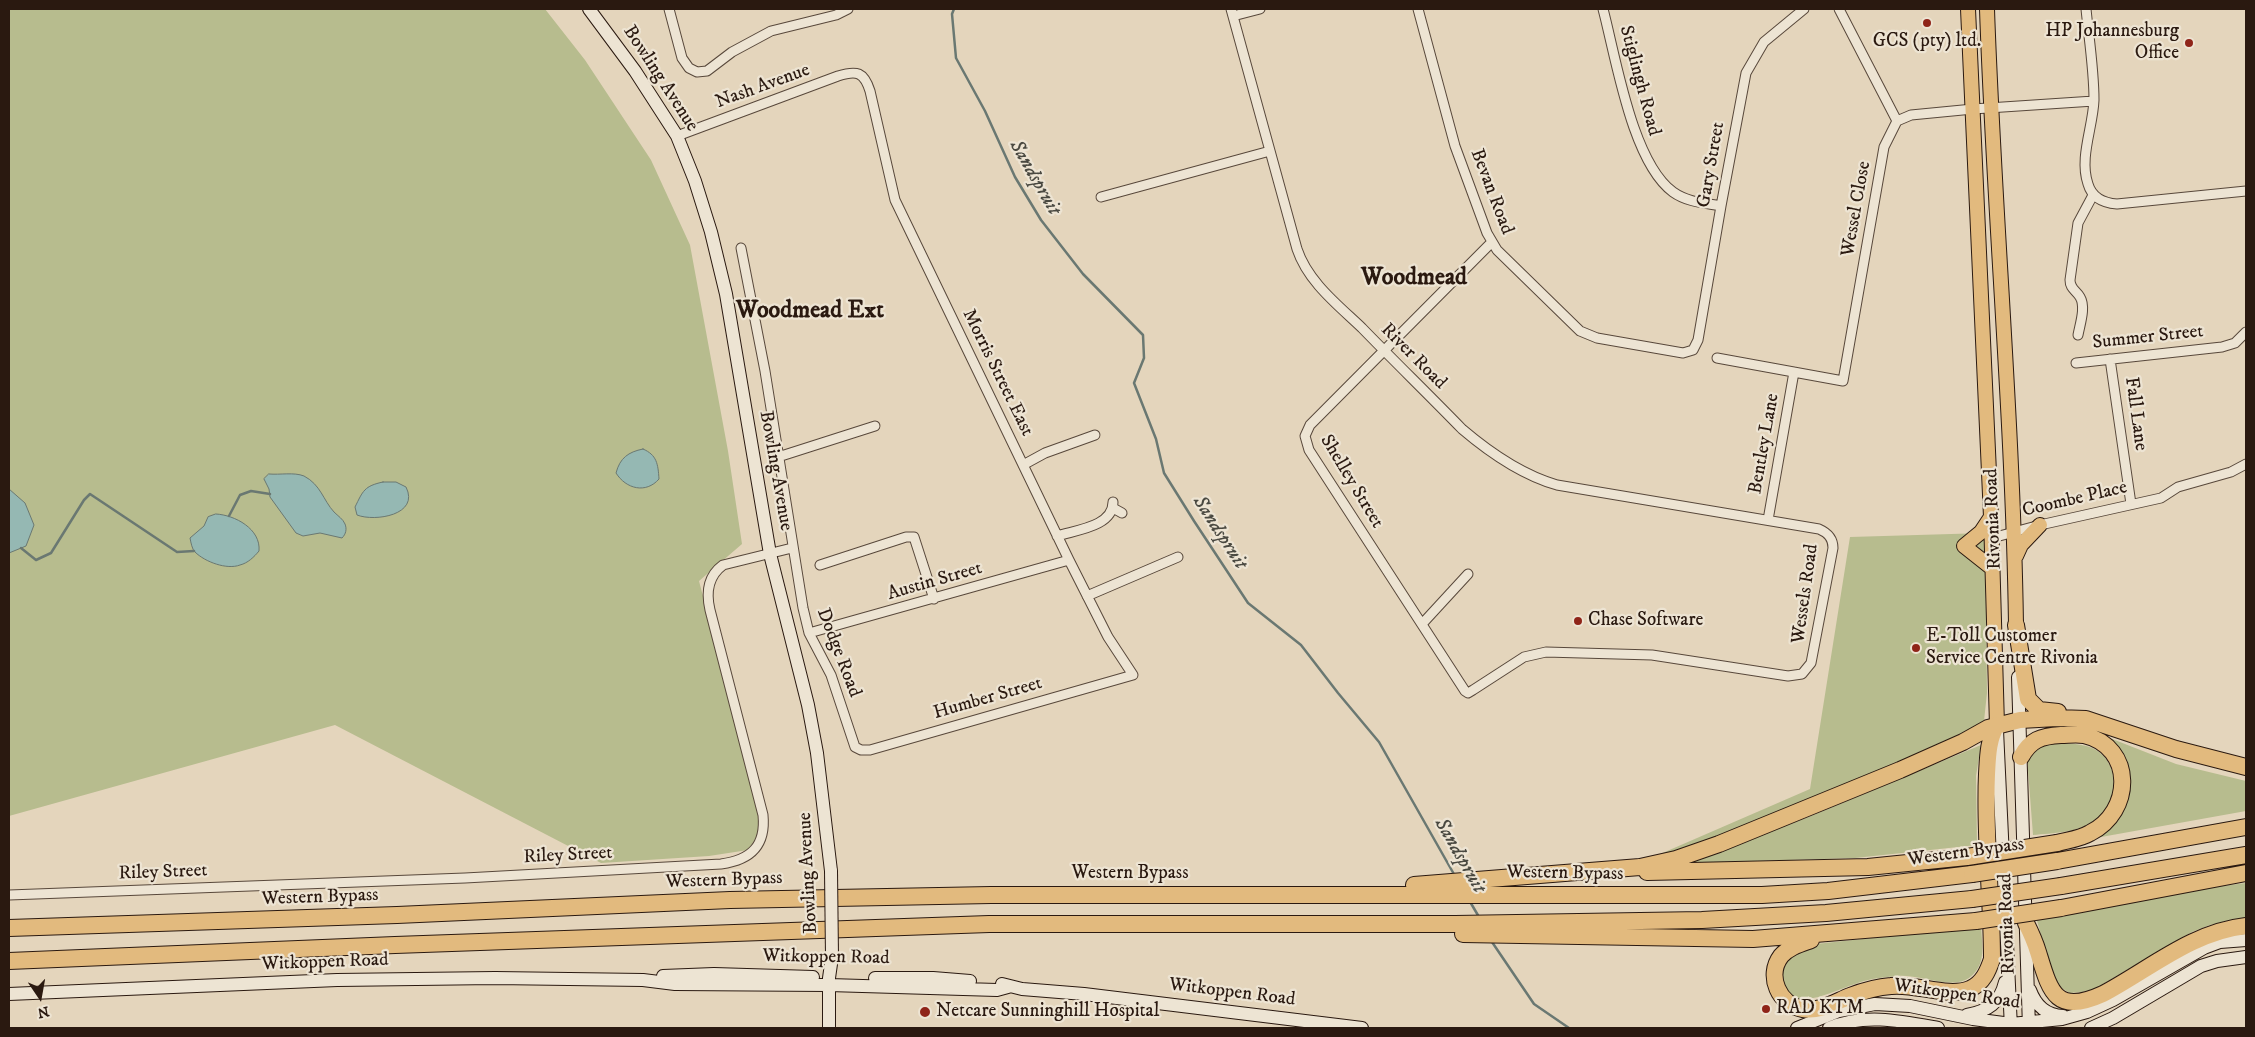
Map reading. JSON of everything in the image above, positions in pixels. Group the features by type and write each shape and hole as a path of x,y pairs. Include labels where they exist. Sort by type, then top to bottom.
{"highway":[{"path":"2016,625 2025,692 2032,705 2046,712 2085,713 2108,722 2119,729"},
{"path":"1506,886 1575,872 1649,865 1701,851 1900,770 1997,725 2020,720 2075,718 2119,729 2176,749 2246,767"},
{"path":"1832,934 1796,945 1782,956 1775,972 1775,981 1782,998 1790,1005 1803,1009 1823,1008 1850,996 1891,986 1962,991 1970,989 1982,980 1987,973 1992,959 1986,822 1989,747 1997,725"},
{"path":"1575,872 1664,873 1826,869 1912,864 2057,843 2090,834 2110,818 2117,809 2123,788 2120,768 2111,752 2093,739 2077,734 2051,735 2036,739 2026,748 2021,757"},
{"name":"Western Bypass","path":"9,928 397,915 730,900 991,894 1284,894 1506,886 1762,895 1828,890 1972,874 2057,861 2246,827"},
{"path":"1523,929 1826,913 1972,899 2246,855"},
{"path":"9,961 405,944 989,924 1279,924 1337,932 1523,929 1753,939 1976,921 2061,908 2246,873"},
{"path":"2026,923 2049,987 2060,998 2072,1002 2086,1000 2103,994 2202,936 2223,929 2246,926"}],"main road":[{"name":"Bowling Avenue","path":"589,9 635,71 677,136 695,181 724,285 770,554 810,715 825,806 831,871 832,975"},
{"name":"Rivonia Road","path":"1968,9 1992,517 1997,725 2011,1026"},
{"name":"Rivonia Road","path":"1987,9 1990,108 2014,531 2029,1026"},
{"path":"1992,517 1980,532 1964,546 1994,569"},
{"path":"2015,560 2021,545 2040,525"},
{"name":"Witkoppen Road","path":"1797,1028 1839,1011 1875,1004 1910,1006 2011,1026 2029,1026 2071,1016 2113,1000 2204,948 2220,942 2246,940"},
{"path":"2091,1028 2113,1018 2206,964 2246,957"},
{"path":"1960,1016 1979,1013 1994,1004 2002,993 2008,970"},
{"path":"829,1028 832,975"},
{"path":"832,975 835,1028"},
{"name":"Witkoppen Road","path":"9,994 337,980 643,980 675,984 832,975 933,978 998,983 1008,987 1084,994 1314,1025 1362,1028"},
{"path":"2028,983 2035,1001 2042,1009 2055,1015 2071,1016"},
{"name":"Witkoppen Road","path":"1829,1028 1862,1019 1888,1020 1938,1028"},
{"path":"1860,1028 1888,1020"}],"street":[{"path":"669,9 682,58 693,71 707,71 732,52 772,31 836,15 848,9"},
{"path":"1232,12 1260,9"},
{"name":"Bevan Road","path":"1418,9 1456,146 1491,243 1580,331 1597,338 1677,352 1693,350"},
{"name":"Stiglingh Road","path":"1603,9 1634,129 1650,165 1666,186 1682,198 1720,206"},
{"name":"Gary Street","path":"1693,350 1698,340 1743,83 1750,64 1764,42 1804,9"},
{"path":"1839,9 1897,121 1911,115 2094,101"},
{"path":"2086,9 2094,101 2086,170 2087,183 2094,195 2106,202 2117,204 2246,191"},
{"name":"River Road","path":"1232,12 1297,249 1304,267 1315,282 1476,440 1527,474 1557,485 1768,520"},
{"name":"Nash Avenue","path":"677,136 838,76 850,73 861,74"},
{"name":"Morris Street East","path":"861,74 865,78 870,91 895,200 1087,596 1108,637 1133,675"},
{"name":"Wessel Close","path":"1794,372 1843,381 1884,147 1897,121"},
{"path":"1101,197 1270,151"},
{"path":"2078,335 2082,305 2080,296 2071,288 2070,280 2078,223 2094,195"},
{"name":"Shelley Street","path":"1468,692 1465,691 1309,450 1305,436 1310,425 1491,243"},
{"name":"Dodge Road","path":"741,248 765,371 792,548 809,633 832,674 852,744"},
{"name":"Summer Street","path":"2076,363 2222,346 2235,343 2246,332"},
{"path":"1717,358 1794,372"},
{"name":"Fall Lane","path":"2110,359 2131,504"},
{"name":"Bentley Lane","path":"1768,520 1794,372"},
{"path":"778,457 875,426"},
{"path":"1023,465 1045,452 1095,435"},
{"name":"Coombe Place","path":"1992,538 2014,531 2166,496 2178,487 2231,472 2246,464"},
{"path":"1057,536 1103,522 1113,505 1122,513"},
{"name":"Wessels Road","path":"1468,692 1524,657 1546,652 1652,654 1788,676 1802,674 1811,663 1833,542 1827,533 1819,529 1768,520"},
{"path":"820,565 906,537 914,538 934,600"},
{"name":"Riley Street","path":"9,895 465,878 722,864 745,858 755,850 762,836 763,815 710,610 708,590 711,578 723,565 792,548"},
{"path":"1087,596 1178,557"},
{"name":"Austin Street","path":"809,633 934,600 1069,560"},
{"path":"1422,624 1468,574"},
{"name":"Humber Street","path":"852,744 858,749 870,750 1133,675"}],"green space":[{"path":"9,9 545,9 585,60 651,160 690,245 728,451 742,544 699,581 763,827 748,850 709,856 601,863 335,725 9,816"},
{"path":"1985,533 1987,693 1984,721 1980,728 1717,840 1651,858 1810,789 1850,537"},
{"path":"2102,735 2176,764 2246,781 2246,811 2090,839 2127,799"},
{"path":"2062,743 2088,747 2096,750 2104,757 2110,765 2113,774 2114,784 2109,804 2096,820 2081,828 2065,832 2033,835 2027,757 2038,748"},
{"path":"1981,745 1976,776 1977,845 1855,858 1689,863 1811,816"},
{"path":"2246,883 2246,918 2210,925 2192,932 2091,991 2070,993 2061,988 2051,972 2036,917 2158,894"},
{"path":"1981,926 1982,954 1979,967 1969,978 1962,981 1945,982 1906,976 1885,977 1864,981 1817,997 1802,999 1785,990 1781,981 1781,961 1807,945"}],"water":[{"path":"643,449 654,457 659,479 648,487 636,488 625,483 616,473 625,456"},
{"path":"269,474 296,474 310,480 344,522 346,530 342,538 320,533 303,536 296,533 270,497 269,489 264,479"},
{"path":"383,482 396,482 406,487 409,497 407,504 394,514 384,517 374,518 357,515 355,507 362,493 368,487"},
{"path":"9,489 25,503 34,525 26,546 9,553"},
{"path":"216,514 238,520 251,530 259,543 259,551 253,558 243,564 223,566 204,559 194,551 190,538 204,526 208,517"}],"waterway":[{"name":"Sandspruit","path":"954,9 952,14 956,58 985,111 1015,177 1041,220 1083,274 1143,335 1144,358 1134,383 1156,439 1164,473 1248,603 1301,645 1379,742 1455,876"},
{"path":"229,516 240,495 251,491 270,494"},
{"path":"21,548 36,560 51,553 84,500 90,494 177,552 194,551"},
{"name":"Sandspruit","path":"1469,900 1479,917"},
{"name":"Sandspruit","path":"1492,942 1534,1004 1569,1028"}],"place":[{"name":"GCS (pty) ltd.","path":"1927,23"},
{"name":"HP Johannesburg Office","path":"2189,43"},
{"name":"Chase Software","path":"1578,621"},
{"name":"E-Toll Customer Service Centre Rivonia","path":"1916,648"},
{"name":"RAD KTM","path":"1766,1009"},
{"name":"Netcare Sunninghill Hospital","path":"925,1012"}],"district":[{"name":"Woodmead","path":"1414,279"},
{"name":"Woodmead Ext","path":"810,312"}]}
